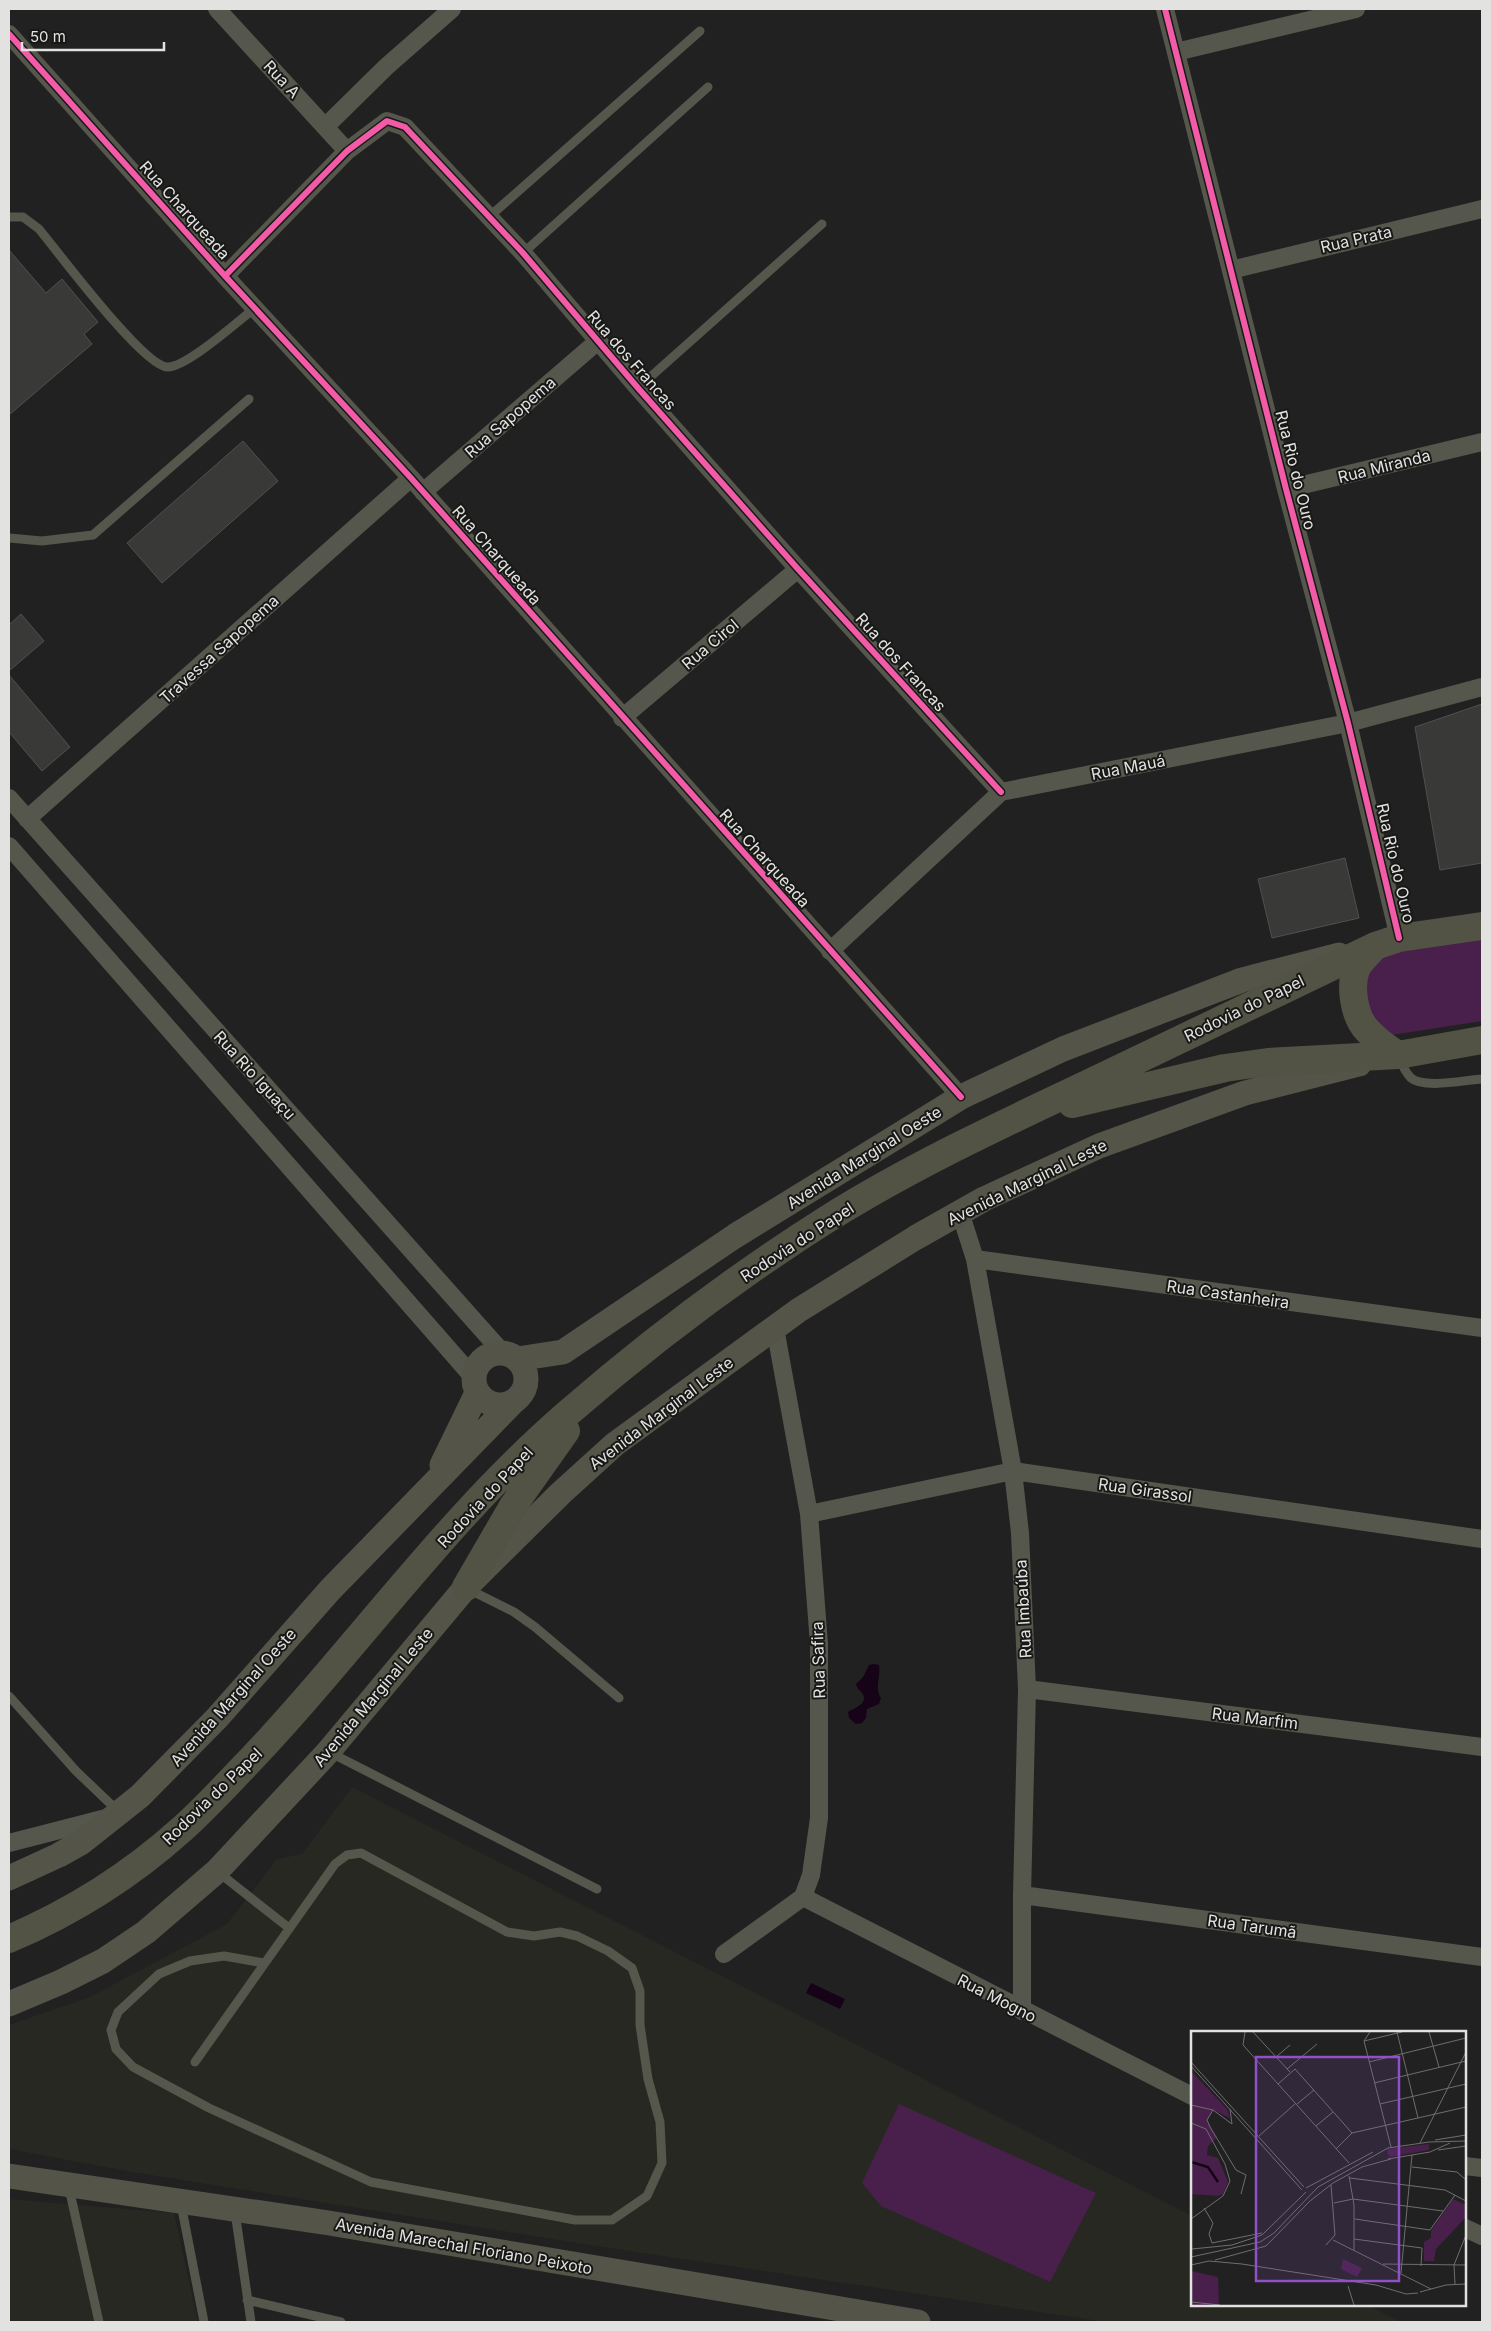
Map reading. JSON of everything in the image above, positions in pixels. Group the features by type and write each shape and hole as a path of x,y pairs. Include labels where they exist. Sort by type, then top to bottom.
{"main road":[{"name":"Rodovia do Papel","path":"9,1939 42,1925 86,1900 138,1864 183,1829 271,1739 498,1479 564,1417 652,1342 732,1284 831,1217 914,1170 1015,1118 1387,942 1482,926"},
{"path":"1387,942 1358,966 1354,978 1353,995 1366,1029 1382,1044 1398,1055"},
{"name":"Avenida Marginal Oeste","path":"432,1485 475,1385 475,1369 486,1356 564,1352 735,1236 961,1097 1063,1049 1242,980 1387,942"},
{"name":"Rodovia do Papel","path":"1015,1118 1158,1082 1225,1068 1268,1062 1398,1055 1482,1040"},
{"name":"Avenida Marginal Leste","path":"9,2004 61,1982 103,1961 146,1932 217,1871 328,1752 466,1587 561,1493 616,1444 799,1310 960,1212 1099,1146 1245,1093 1398,1055"},
{"name":"Avenida Marginal Oeste","path":"9,1878 82,1842 118,1815 140,1796 210,1725 330,1590 520,1396 527,1381 522,1364 509,1355"},
{"path":"475,1385 490,1404 498,1406 514,1401"},
{"path":"466,1587 513,1506 597,1389"},
{"name":"Avenida Marechal Floriano Peixoto","path":"9,2176 235,2209 831,2306 904,2321"},
{"path":"831,2306 853,2322"}],"street":[{"name":"Rua A","path":"217,9 347,151"},
{"path":"326,126 386,67 452,9"},
{"name":"Rua Rio do Ouro","path":"1165,9 1286,489 1348,723 1387,942"},
{"path":"1176,52 1356,9"},
{"name":"Rua Charqueada","path":"9,34 225,276 411,478 622,718 961,1097"},
{"name":"Rua dos Francas","path":"225,276 347,151 387,120 405,127 490,216 798,570 1001,792"},
{"name":"Rua Prata","path":"1231,270 1482,209"},
{"name":"Rua Sapopema","path":"423,492 598,341"},
{"name":"Rua Miranda","path":"1286,489 1482,442"},
{"name":"Travessa Sapopema","path":"27,819 411,478"},
{"name":"Rua Cirol","path":"622,718 798,570"},
{"name":"Rua Mauá","path":"1001,792 1348,723 1482,687"},
{"path":"830,951 1001,792"},
{"name":"Rua Rio Iguaçu","path":"9,798 509,1355"},
{"name":"Rua Rio Iguaçu","path":"9,846 475,1385"},
{"name":"Rua Imbaúba","path":"960,1212 974,1259 1012,1471 1020,1533 1027,1688 1022,1895 1022,2011"},
{"name":"Rua Castanheira","path":"974,1259 1482,1328"},
{"name":"Rua Safira","path":"775,1328 809,1514 819,1644 820,1746 816,1846 811,1875 802,1898"},
{"name":"Rua Girassol","path":"809,1514 1012,1471 1482,1539"},
{"name":"Rua Marfim","path":"1027,1688 1482,1747"},
{"path":"9,1843 56,1829 118,1815"},
{"name":"Rua Tarumã","path":"1022,1895 1482,1957"},
{"path":"724,1954 802,1898"},
{"name":"Rua Mogno","path":"802,1898 1191,2096"},
{"path":"1466,2166 1482,2168"},
{"path":"1466,2228 1482,2236"}],"lane":[{"path":"490,216 700,32"},
{"path":"523,253 708,87"},
{"path":"9,217 24,217 39,229 119,326 154,362 168,367 185,362 255,308"},
{"path":"638,388 822,224"},
{"path":"9,538 42,541 94,535 250,399"},
{"path":"1398,1055 1404,1071 1412,1079 1425,1084 1482,1079"},
{"path":"466,1587 521,1617 619,1698"},
{"path":"9,1696 118,1815"},
{"path":"328,1752 597,1889"},
{"path":"195,2062 335,1864 347,1855 361,1853 507,1932 534,1936 560,1932 577,1936 608,1951 632,1968 640,1991 640,2025 648,2079 660,2122 662,2163 646,2196 612,2220 575,2220 371,2182 208,2108 133,2067 116,2049 111,2030 118,2012 159,1974 190,1961 224,1956 264,1963"},
{"path":"217,1871 289,1928"},
{"path":"68,2184 99,2322"},
{"path":"181,2201 204,2322"},
{"path":"235,2209 250,2322"},
{"path":"247,2300 342,2322"}],"shaded area":[{"path":"1482,936 1482,1021 1392,1035 1383,1029 1361,999 1369,953"},
{"path":"869,1665 879,1665 878,1690 881,1698 879,1704 867,1709 866,1718 862,1723 856,1724 849,1718 848,1712 859,1706 864,1698 856,1684 863,1677"},
{"path":"352,1787 1191,2215 1191,2306 1369,2306 1401,2322 1106,2322 590,2245 132,2172 9,2149 9,2025 90,1997 227,1924 277,1859 302,1854"},
{"path":"811,1983 845,1999 840,2009 806,1993"},
{"path":"899,2104 1096,2193 1050,2282 881,2206 862,2183"},
{"path":"9,2199 174,2213 198,2322 9,2322"}],"building":[{"path":"9,250 46,293 62,279 98,322 84,334 92,344 9,415"},
{"path":"243,441 278,481 162,583 127,543"},
{"path":"21,614 44,641 9,671 9,625"},
{"path":"9,675 70,747 42,771 9,732"},
{"path":"1482,704 1482,863 1440,870 1415,727"},
{"path":"1345,858 1359,918 1272,938 1258,879"}],"cycle path":[{"path":"1165,9 1286,489 1348,723 1399,938"},
{"path":"9,34 225,276 411,478 961,1097"},
{"path":"225,276 347,151 387,121 405,127 523,253 638,388 798,569 1001,792"}]}
